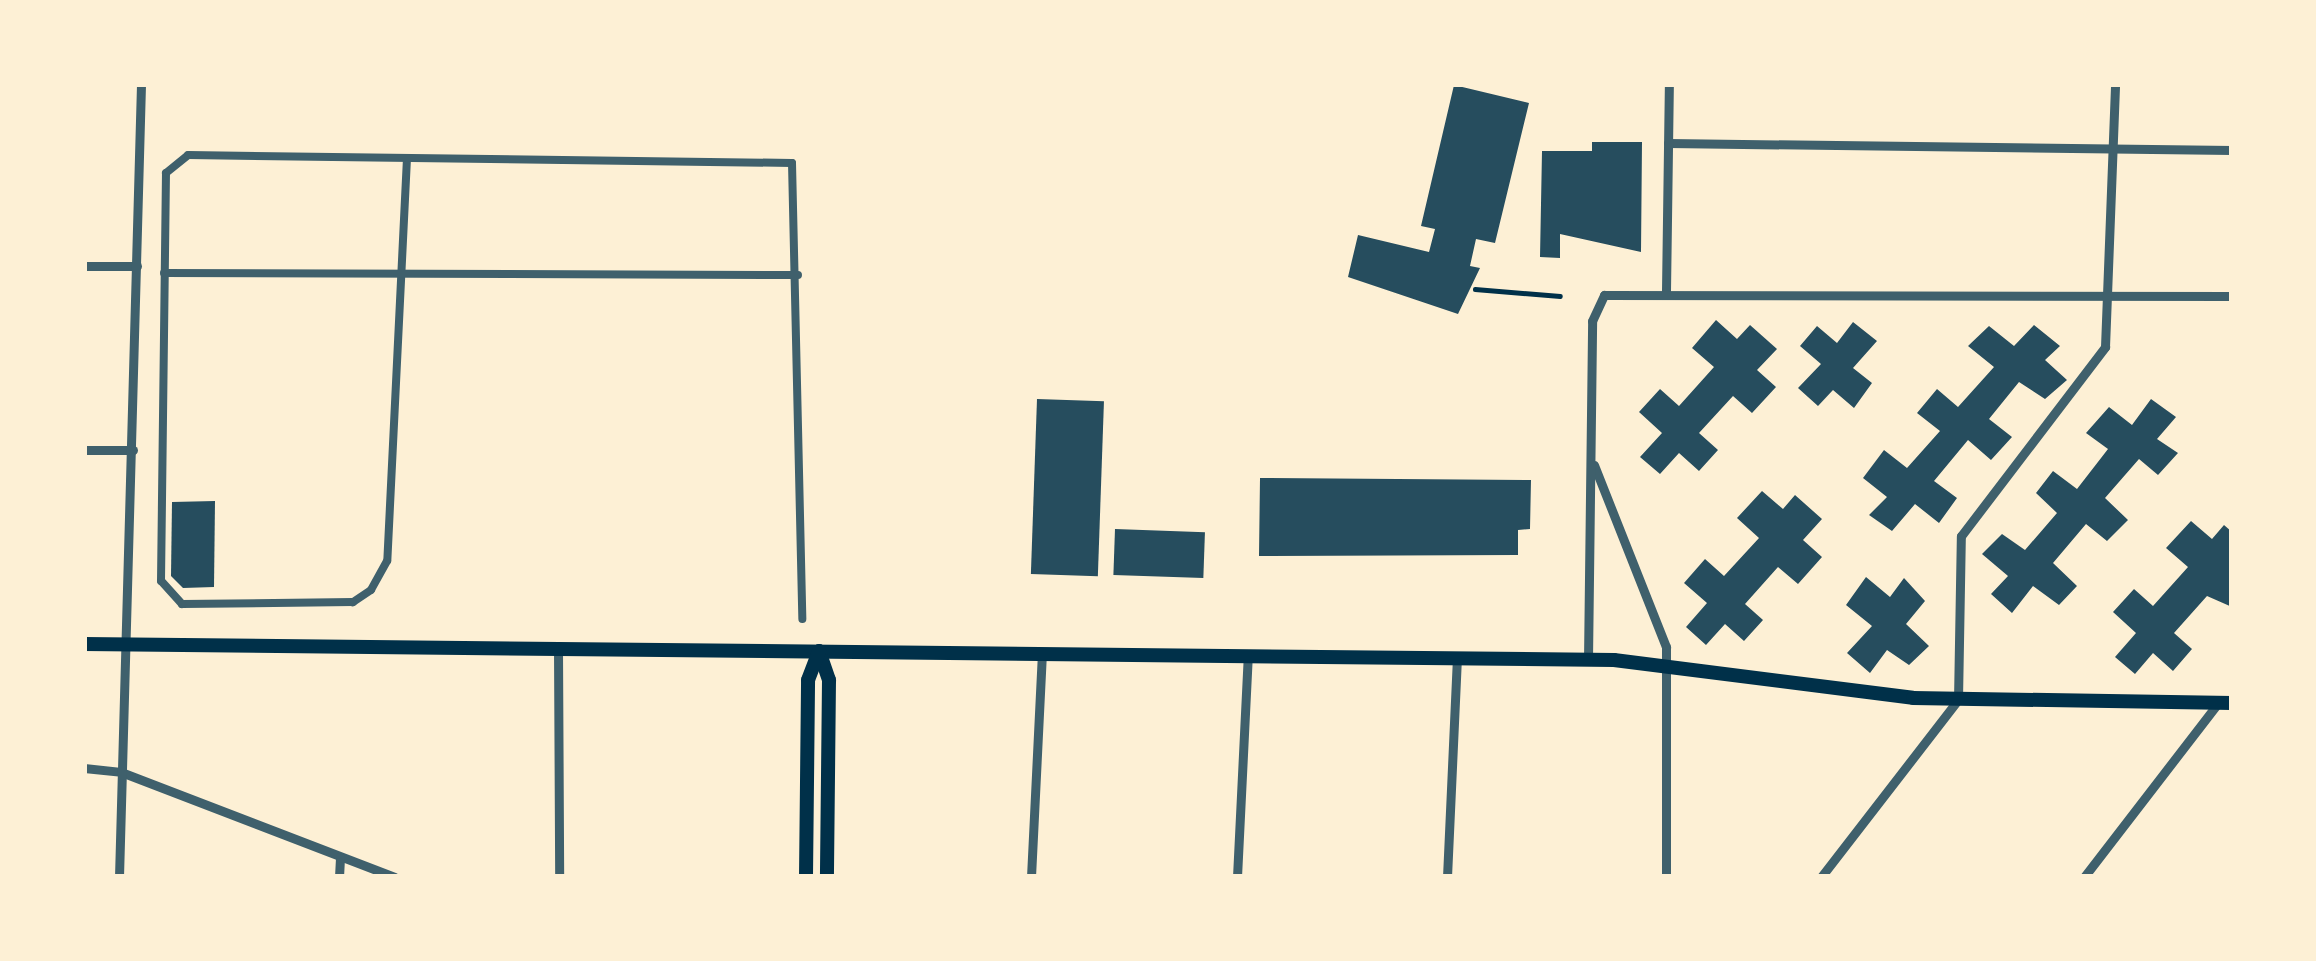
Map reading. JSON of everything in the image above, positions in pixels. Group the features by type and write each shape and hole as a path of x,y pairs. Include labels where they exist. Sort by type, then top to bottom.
{"main road":[{"path":"84,644 1588,660 1668,664 1958,700 2225,703"},
{"path":"806,877 808,680 819,651"},
{"path":"819,651 829,680 827,877"}],"street":[{"path":"119,877 141,84 128,84"},
{"path":"1666,291 1669,84"},
{"path":"1821,877 1958,700 1961,536 2096,362 2113,295 2115,84"},
{"path":"1668,143 2232,150"},
{"path":"407,158 387,561 371,590 353,602 182,604 161,581 166,172 188,155 792,163 799,275 802,619"},
{"path":"84,266 137,266"},
{"path":"164,273 799,275"},
{"path":"1588,660 1597,301 1666,291 2232,296"},
{"path":"84,450 133,450"},
{"path":"1592,459 1668,664 1666,877"},
{"path":"558,649 559,877"},
{"path":"1031,877 1042,654"},
{"path":"1237,877 1248,656"},
{"path":"1447,877 1456,658"},
{"path":"2084,877 2225,703"},
{"path":"84,768 121,772 394,877"},
{"path":"339,877 340,857"}],"path":[{"path":"1179,84 1269,84"},
{"path":"1475,289 1560,296"}],"building":[{"path":"1454,85 1529,103 1495,243 1476,239 1470,266 1480,268 1458,314 1348,277 1358,235 1429,252 1435,229 1421,226"},
{"path":"1592,142 1642,142 1641,252 1560,234 1560,258 1540,257 1542,151 1592,151"},
{"path":"1716,320 1737,339 1750,325 1777,349 1757,370 1776,387 1752,413 1733,396 1699,433 1718,450 1699,471 1679,453 1660,474 1640,457 1662,433 1639,412 1660,389 1679,406 1714,367 1692,348"},
{"path":"1853,322 1877,341 1853,368 1872,383 1854,408 1833,390 1818,406 1798,388 1821,364 1800,346 1817,326 1837,343"},
{"path":"2034,325 2060,346 2045,360 2067,380 2045,399 2019,382 1989,419 2012,437 1991,460 1968,440 1934,481 1957,498 1939,523 1915,504 1892,531 1869,515 1887,497 1863,478 1884,450 1907,468 1940,431 1917,413 1937,389 1958,407 1994,367 1968,346 1989,326 2014,346"},
{"path":"1037,399 1104,401 1098,576 1031,574"},
{"path":"2151,399 2176,417 2157,439 2178,453 2158,475 2139,459 2105,498 2128,520 2107,541 2086,524 2053,563 2077,586 2059,605 2033,586 2012,613 1991,594 2008,576 1982,554 2002,534 2025,550 2057,513 2036,493 2053,471 2077,489 2108,449 2086,433 2109,407 2132,425"},
{"path":"1260,478 1531,480 1530,529 1518,530 1518,555 1259,556"},
{"path":"1762,491 1783,509 1795,495 1822,519 1803,540 1822,557 1798,584 1778,567 1745,604 1763,620 1744,641 1725,624 1706,645 1686,627 1707,603 1684,583 1705,559 1724,576 1759,538 1737,518"},
{"path":"215,501 214,587 183,588 171,576 172,502"},
{"path":"2191,521 2212,539 2224,525 2232,532 2232,607 2207,596 2174,633 2192,649 2173,671 2153,653 2135,674 2115,657 2136,633 2113,612 2134,589 2153,606 2188,567 2166,548"},
{"path":"1115,529 1205,532 1203,578 1113,575"},
{"path":"1866,577 1890,597 1904,578 1925,601 1906,624 1929,646 1909,665 1887,650 1870,673 1847,653 1872,626 1846,605"}]}
